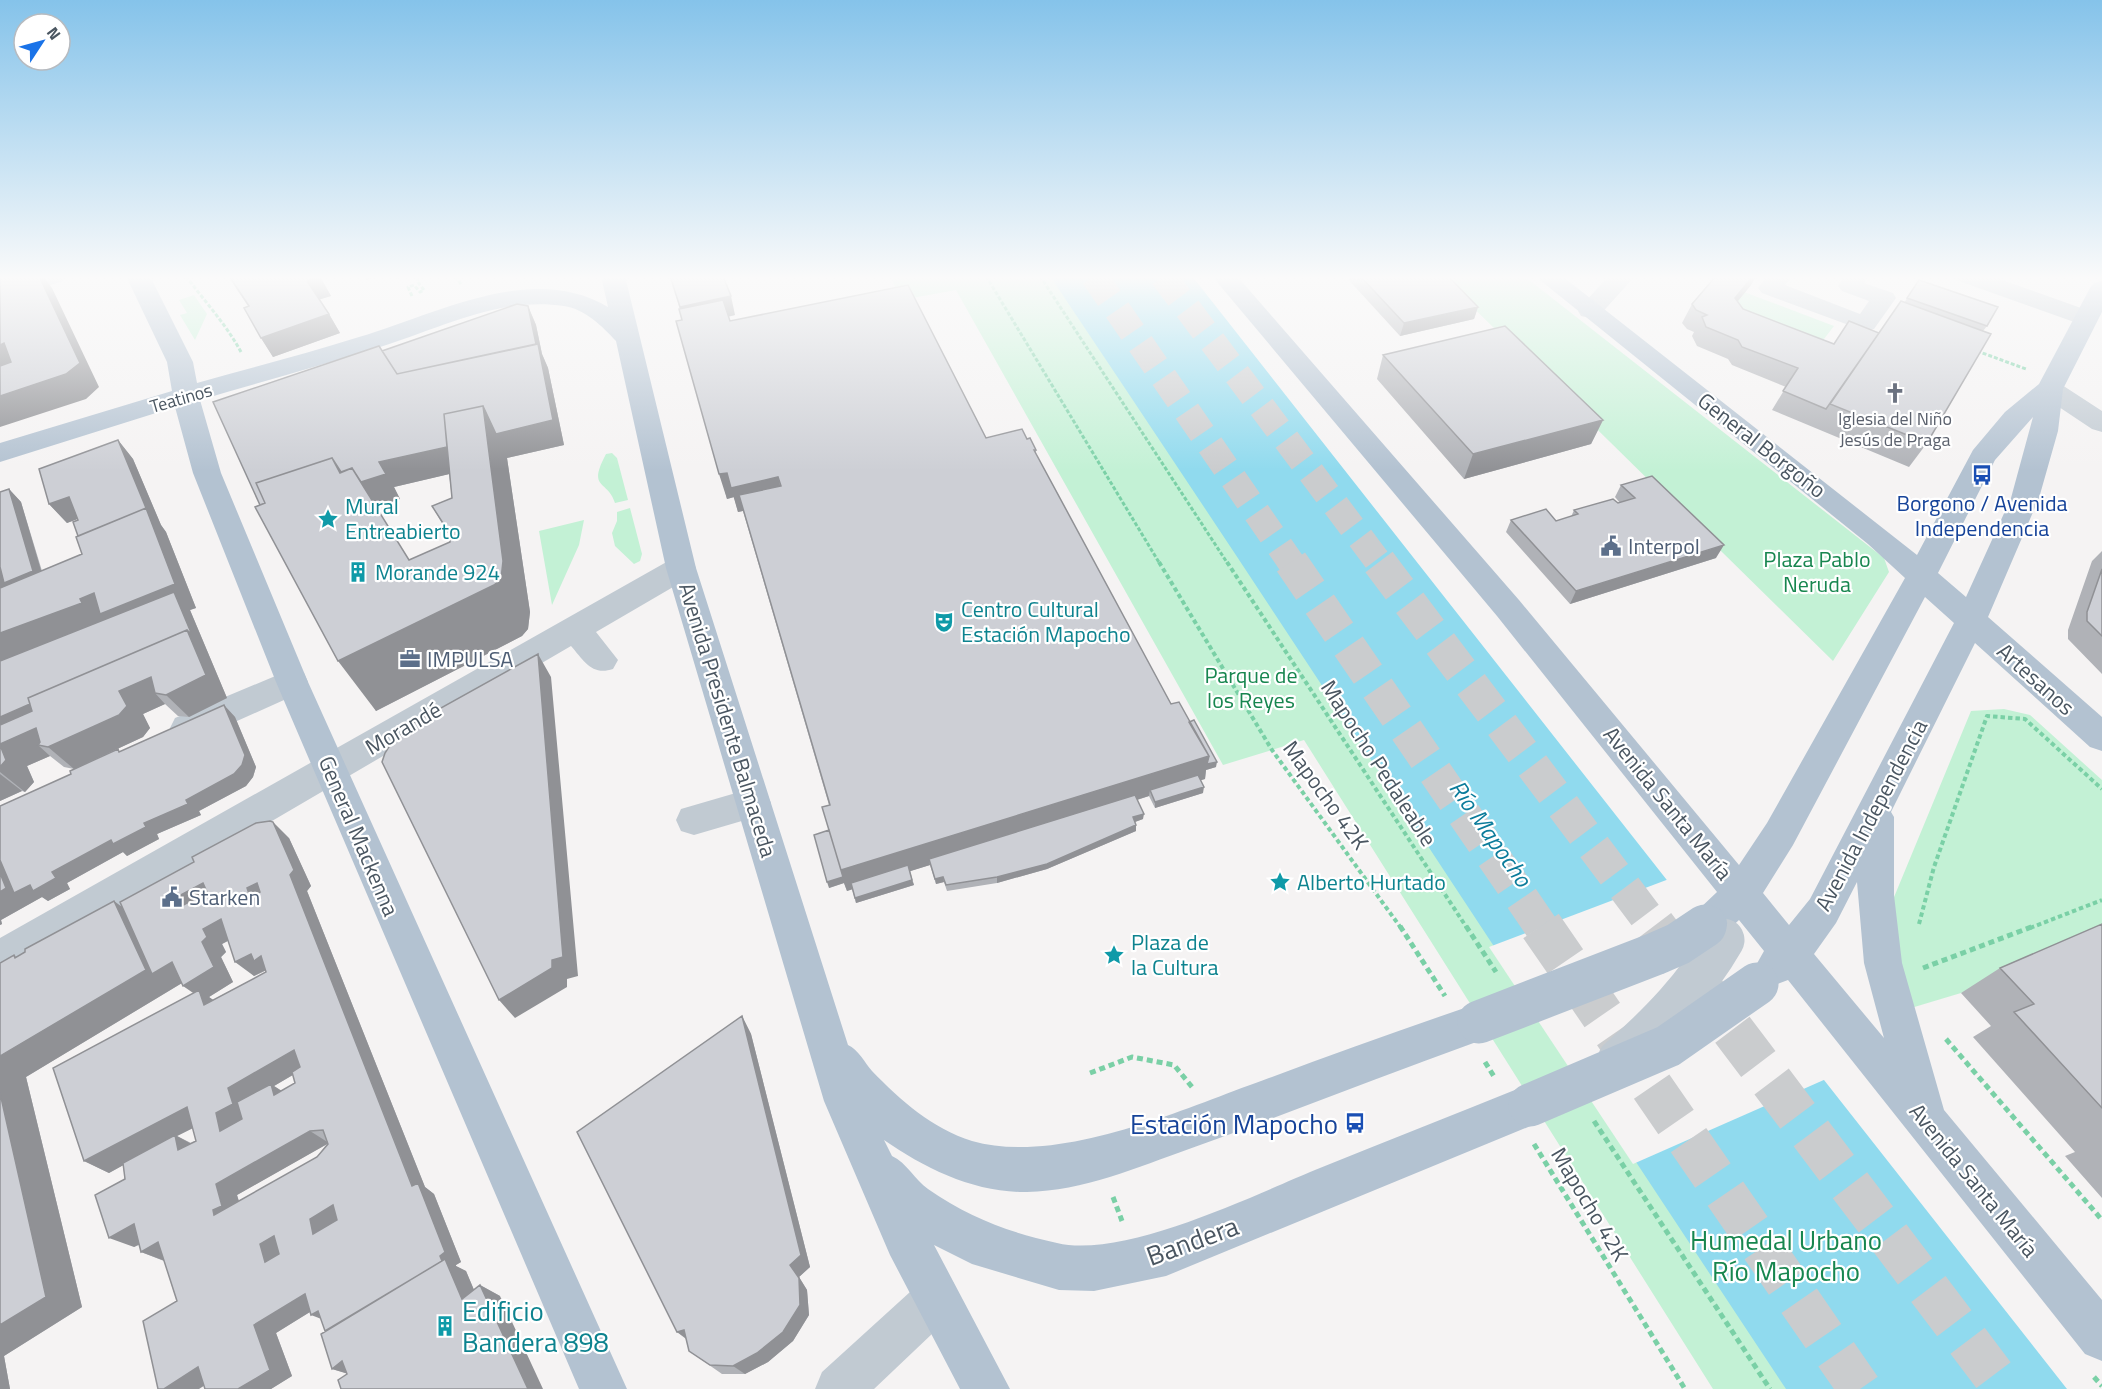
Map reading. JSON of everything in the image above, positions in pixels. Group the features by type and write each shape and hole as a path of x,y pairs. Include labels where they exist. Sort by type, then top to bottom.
{"main road":[{"name":"General Mackenna","path":"170,341 180,362 187,396 215,422 207,473 292,682 603,1389"},
{"name":"Teatinos","path":"0,453 375,341"},
{"path":"215,422 377,341"},
{"name":"Avenida Presidente Balmaceda","path":"628,341 681,568 845,1101 867,1157 937,1298 986,1389"},
{"name":"Avenida Santa María","path":"1279,341 1508,608 2102,1337"},
{"name":"General Borgoño","path":"1629,341 1878,537 1971,620"},
{"name":"Avenida Independencia","path":"1522,1108 1668,1046 1757,984 1790,954 1823,911 1877,809 1971,620 2025,498 2044,431 2052,385 2074,341"},
{"name":"Avenida Independencia","path":"1741,894 1780,834 1921,576 1983,456 2014,418 2052,385"},
{"name":"Artesanos","path":"1971,620 2102,737"},
{"path":"1877,809 1875,895 1883,963 1929,1125"},
{"path":"826,1042 861,1089 895,1121 935,1149 969,1161 1027,1170 1099,1156 1216,1118 1471,1025 1678,944 1716,932"},
{"name":"Bandera","path":"867,1157 906,1200 939,1223 972,1241 1059,1267 1094,1268 1167,1253 1522,1108"}],"street":[{"path":"2052,385 2102,423"},
{"name":"Morandé","path":"0,959 681,568"},
{"path":"574,629 602,660"},
{"path":"157,742 292,682"},
{"path":"694,820 753,803"},
{"path":"1599,1076 1676,1008 1712,962 1716,932 1741,894"},
{"path":"839,1389 937,1298"}],"path":[{"path":"235,341 244,358"},
{"name":"Mapocho 42K","path":"1025,341 1272,750 1471,1025 1522,1108 1684,1389"},
{"name":"Mapocho Pedaleable","path":"1082,341 1500,978"},
{"path":"1967,348 2052,385"},
{"path":"1917,931 1934,867 1987,716 2025,719 2102,789"},
{"path":"1916,961 1917,971 2102,900"},
{"path":"1941,1033 2102,1220"},
{"path":"1090,1073 1132,1057 1174,1065 1216,1118"},
{"path":"1592,1118 1770,1389"},
{"path":"1099,1156 1137,1261"}],"green space":[{"name":"Humedal Urbano Río Mapocho","path":"985,341 1240,341 2060,1389 1713,1389 1304,740 1223,765"},
{"name":"Plaza Pablo Neruda","path":"1507,341 1607,341 1884,558 1889,572 1833,661"},
{"path":"1769,341 1823,341 1810,357"},
{"path":"612,453 617,458 628,500 615,503 612,495 598,479 598,473 606,454"},
{"path":"630,508 642,554 640,561 634,564 615,546 612,533 617,521 617,512"},
{"path":"584,520 579,545 552,605 539,531"},
{"path":"2004,709 2030,715 2102,780 2102,933 1961,993 1911,1008 1899,964 1892,902 1971,711"}],"water":[{"name":"Humedal Urbano Río Mapocho","path":"1093,341 1243,341 2067,1389 1786,1389"}],"pier":[{"path":"1669,879 1826,1079 1633,1164 1489,947"}],"building":[{"path":"0,341 70,341 80,363 66,374 0,396 0,366 11,362 4,343 0,345"},
{"path":"411,341 535,341 536,344 397,374 382,351"},
{"name":"Centro Cultural Estación Mapocho","path":"682,341 936,341 986,438 1022,429 1027,439 1030,438 1036,450 1034,450 1171,704 1179,702 1209,756 841,870 822,807 830,805 739,495 781,486 778,477 731,488 727,473 719,474"},
{"path":"1443,341 1520,341 1603,420 1473,454 1383,355"},
{"path":"1738,341 1826,341 1834,344 1836,341 1874,341 1826,409 1783,391 1798,368 1742,347"},
{"name":"Iglesia del Niño Jesús de Praga","path":"1874,341 1987,341 1927,443 1830,404"},
{"path":"538,344 553,420 496,434 483,406 444,414 447,447 379,462 386,474 361,482 352,468 341,472 332,458 256,483 265,503 260,505 213,402 379,346 397,374"},
{"path":"483,406 503,561 501,579 494,585 338,661 255,507 265,503 256,483 332,458 340,473 352,468 409,560 450,542 450,534 432,506 452,498 444,414"},
{"path":"118,440 146,508 78,536 73,522 78,520 69,497 49,504 39,469"},
{"name":"Interpol","path":"1652,476 1724,545 1576,591 1511,520 1546,509 1556,521 1578,514 1574,510 1613,499 1618,503 1635,498 1621,485"},
{"path":"9,489 33,571 4,583 0,567 0,492"},
{"path":"146,508 175,584 100,614 94,593 80,599 82,603 0,633 0,588 82,554 76,537"},
{"path":"2102,569 2102,636 2087,621 2087,612"},
{"path":"174,592 192,635 187,630 28,698 30,704 0,717 0,661"},
{"path":"187,630 206,675 166,695 155,693 151,677 119,691 127,706 119,715 48,747 38,745 40,742 36,728 0,744 0,725 32,711 28,698"},
{"path":"538,654 563,957 552,960 552,968 499,1000 382,762 392,742 412,724"},
{"path":"224,705 245,755 242,765 234,774 186,800 188,804 144,823 146,827 113,844 111,840 52,872 56,878 33,891 30,885 14,893 0,860 0,806 71,774 70,771 118,749 119,752"},
{"path":"1194,720 1217,762 1207,764 1209,756 1189,722"},
{"path":"0,745 6,760 0,767"},
{"path":"1198,775 1204,787 1155,802 1150,790"},
{"path":"1135,795 1144,814 1133,817 1136,825 1047,864 997,877 946,885 943,877 935,879 929,859"},
{"path":"273,822 294,870 290,875 412,1186 418,1183 445,1252 440,1256 442,1261 325,1331 318,1311 311,1315 305,1294 254,1325 270,1370 238,1389 205,1389 198,1367 164,1389 158,1389 143,1321 177,1301 158,1242 141,1252 134,1224 109,1238 95,1195 125,1179 123,1163 175,1135 178,1150 196,1141 187,1107 84,1161 53,1068 199,990 204,1005 266,972 261,956 254,961 251,954 235,962 221,919 203,929 207,937 202,942 214,967 183,986 172,962 152,974 120,902 194,862 192,857 256,823","holes":["203,883 207,892 180,907 175,898","257,883 260,892 250,897 247,888","294,1050 300,1067 292,1072 295,1083 274,1095 271,1084 237,1102 242,1119 220,1131 216,1113 233,1104 228,1088","323,1130 328,1144 317,1157 214,1215 213,1210 222,1206 216,1184 310,1131","333,1205 337,1220 313,1234 310,1219","274,1236 279,1254 265,1262 260,1244"]},
{"path":"829,830 843,877 827,882 814,835"},
{"path":"908,865 912,880 855,898 851,883"},
{"path":"0,873 6,888 0,892"},
{"path":"114,901 146,970 0,1056 0,963 14,955 15,958 25,952 25,949"},
{"path":"2102,924 2102,1108 2014,1012 2034,1004 2000,968"},
{"path":"742,1016 801,1255 790,1265 799,1278 800,1305 783,1332 757,1353 733,1366 710,1365 689,1351 684,1330 677,1332 577,1132"},
{"path":"0,1093 46,1297 0,1325"},
{"name":"Edificio Bandera 898","path":"445,1259 462,1299 480,1285 528,1389 341,1389 338,1380 347,1374 342,1361 332,1369 321,1334"}],"tunnel":[{"path":"1139,341 1292,564"},
{"path":"1212,341 1380,564"},
{"path":"1291,562 1542,928"},
{"path":"1379,562 1655,928"},
{"path":"1541,926 1860,1389"},
{"path":"1654,926 2004,1389"}],"place":[{"name":"Iglesia del Niño Jesús de Praga","path":"1895,393"},
{"name":"Borgono / Avenida Independencia","path":"1982,475"},
{"name":"Mural Entreabierto","path":"328,519"},
{"name":"Interpol","path":"1611,546"},
{"name":"Morande 924","path":"358,572"},
{"name":"Centro Cultural Estación Mapocho","path":"944,622"},
{"name":"IMPULSA","path":"410,659"},
{"name":"Alberto Hurtado","path":"1280,882"},
{"name":"Starken","path":"172,897"},
{"name":"Plaza de la Cultura","path":"1114,955"},
{"name":"Estación Mapocho","path":"1355,1123"},
{"name":"Edificio Bandera 898","path":"445,1326"}],"park label":[{"name":"Parque de los Reyes","path":"1251,688"}],"water label":[{"name":"Río Mapocho","path":"1491,833"}]}
